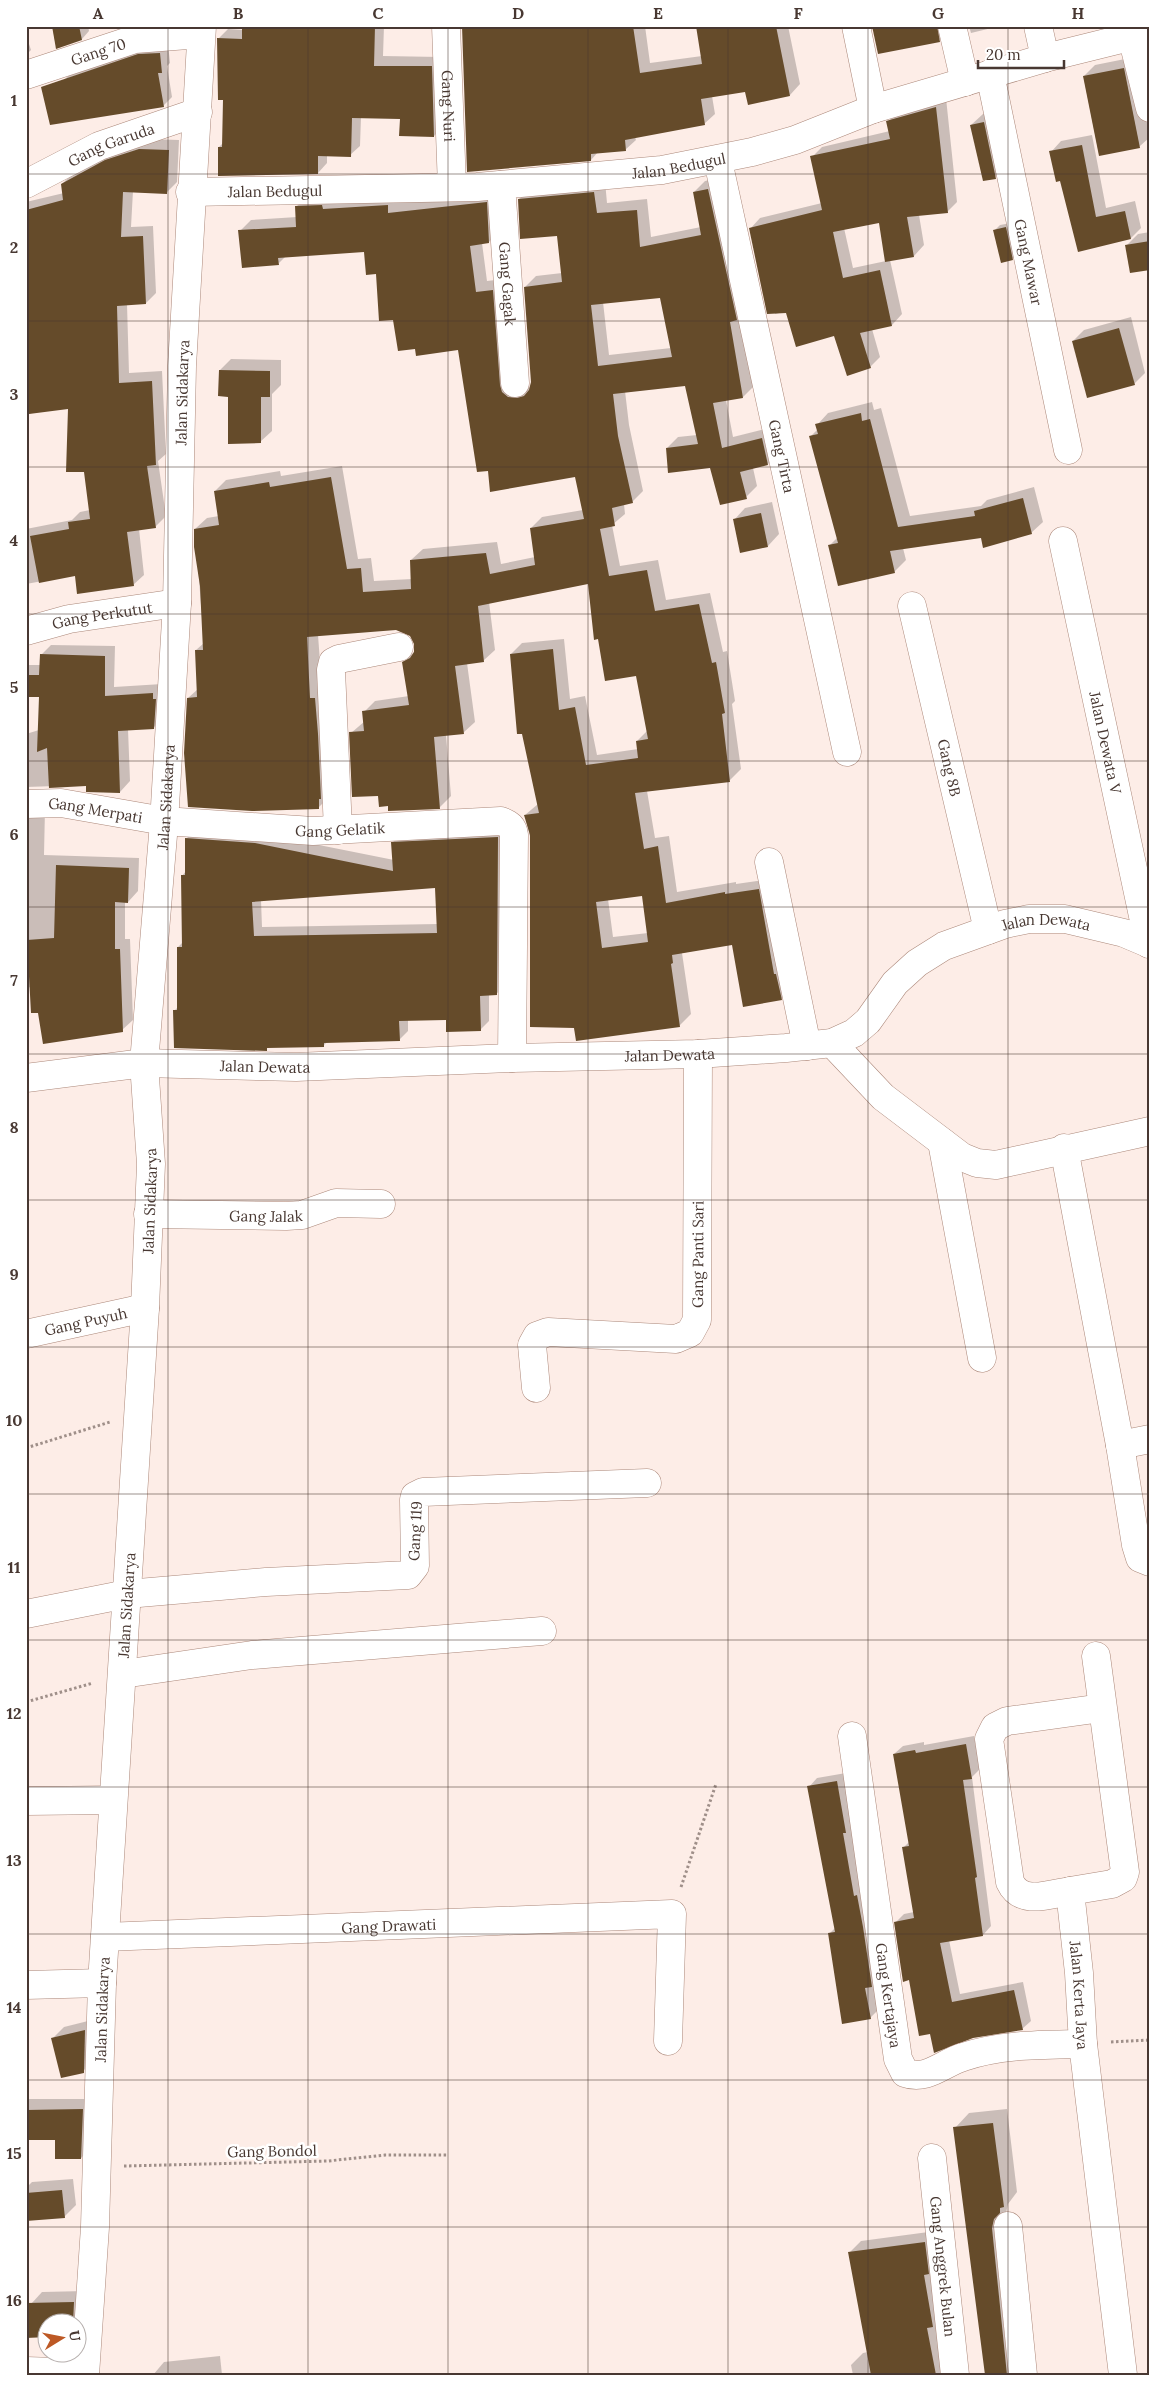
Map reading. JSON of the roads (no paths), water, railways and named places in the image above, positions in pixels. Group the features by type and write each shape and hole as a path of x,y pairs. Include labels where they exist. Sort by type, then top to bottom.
{"street":[{"name":"Gang Nuri","path":"446,26 452,187"},
{"path":"856,26 873,109"},
{"name":"Gang Mawar","path":"952,26 978,78 1068,450"},
{"path":"1038,26 1045,58"},
{"name":"Gang 70","path":"26,75 135,39 202,30"},
{"name":"Jalan Sidakarya","path":"85,2374 95,2227 102,1983 145,1308 151,1164 144,1063 164,821 177,603 182,366 190,192 198,112 202,30"},
{"name":"Jalan Bedugul","path":"190,192 501,185 662,170 718,161 795,140 873,109 1045,58 1141,34"},
{"path":"1141,34 1150,108"},
{"name":"Gang Garuda","path":"26,184 100,146 198,112"},
{"name":"Gang Tirta","path":"718,161 847,752"},
{"name":"Gang Gagak","path":"501,185 516,383"},
{"name":"Jalan Dewata V","path":"1063,542 1150,944"},
{"name":"Gang Perkutut","path":"26,631 69,619 177,603"},
{"name":"Gang 8B","path":"912,606 988,930"},
{"path":"338,830 332,704 331,670 333,662 339,658 399,647"},
{"name":"Gang Merpati","path":"26,804 61,803 164,821"},
{"name":"Gang Gelatik","path":"164,821 313,831 501,821 509,824 513,829 512,1058"},
{"path":"769,862 820,1044 883,1097 962,1157 977,1163 996,1164 1150,1130"},
{"name":"Jalan Dewata","path":"26,1078 144,1063 296,1067 512,1058 698,1054 820,1044 854,1033 868,1021 895,983 916,963 944,946 988,930 1029,919 1065,919 1124,933 1150,944"},
{"name":"Gang Panti Sari","path":"536,1388 532,1344 537,1336 548,1332 676,1339 690,1333 697,1320 698,1054"},
{"path":"942,1142 982,1358"},
{"path":"1064,1148 1120,1445 1137,1551 1140,1558 1150,1562"},
{"name":"Gang Jalak","path":"148,1214 286,1216 302,1215 336,1203 381,1204"},
{"name":"Gang Puyuh","path":"26,1334 145,1308"},
{"path":"1120,1445 1150,1439"},
{"name":"Gang 119","path":"127,1594 266,1582 408,1575 415,1566 414,1496 423,1492 647,1483"},
{"path":"26,1614 127,1594"},
{"path":"122,1674 252,1655 542,1631"},
{"path":"1096,1656 1125,1872 1123,1878 1112,1884 1031,1897 1019,1894 1013,1889 1010,1882 989,1739 995,1727 1006,1721 1102,1708"},
{"name":"Gang Kertajaya","path":"852,1736 898,2059 905,2073 922,2076 951,2060 1009,2046 1083,2044"},
{"path":"26,1801 113,1800"},
{"name":"Jalan Kerta Jaya","path":"1070,1891 1079,1973 1083,2044 1123,2375"},
{"name":"Gang Drawati","path":"105,1937 672,1914 668,2041"},
{"path":"26,1985 102,1983"},
{"name":"Gang Anggrek Bulan","path":"932,2158 955,2375"},
{"path":"1008,2226 1023,2375"},
{"path":"26,2371 85,2374"}]}
